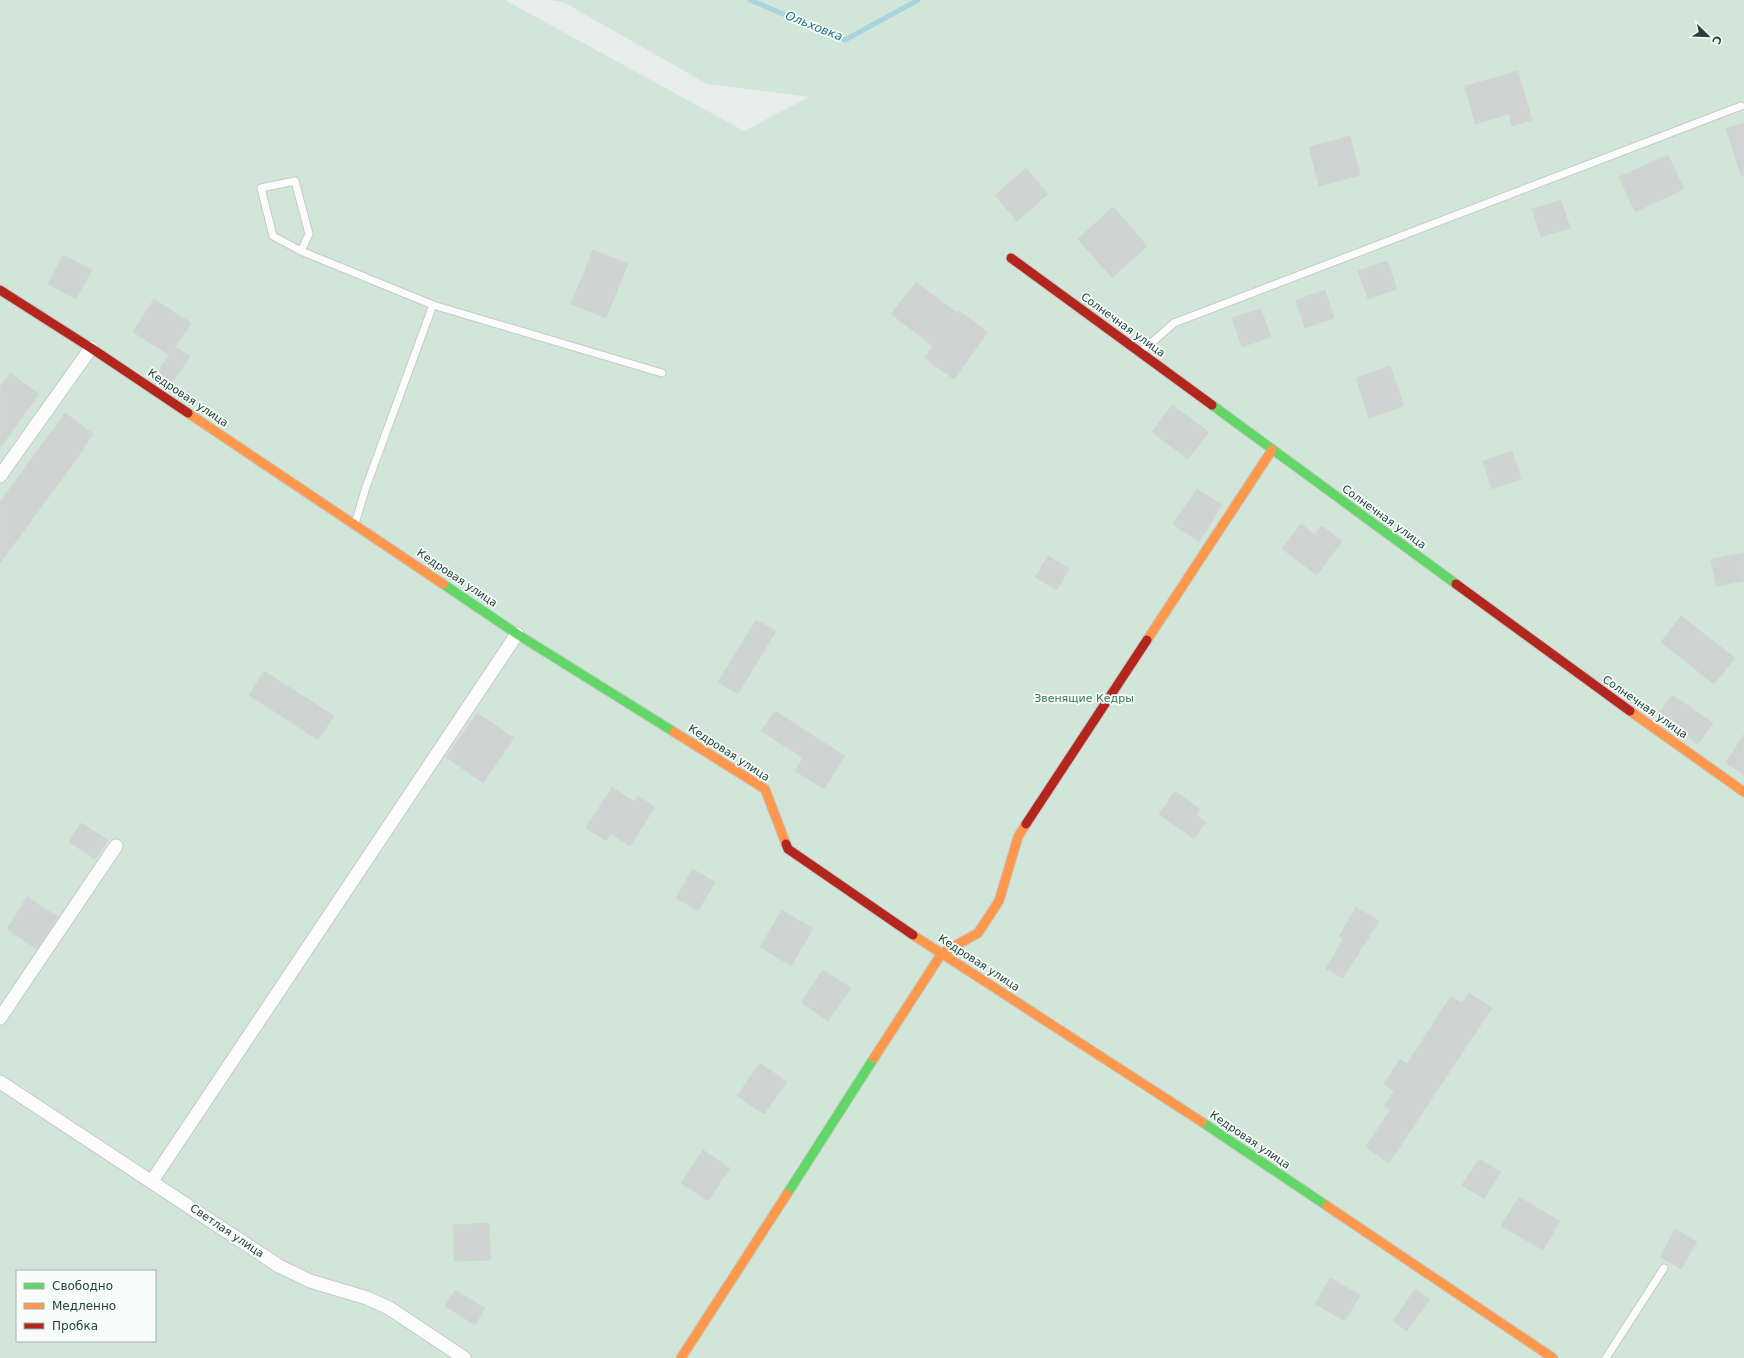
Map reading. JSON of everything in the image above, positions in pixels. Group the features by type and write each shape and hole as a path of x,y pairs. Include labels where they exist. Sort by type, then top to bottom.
{"street":[{"name":"Солнечная улица","path":"1011,258 1584,678 1744,792"},
{"name":"Кедровая улица","path":"0,290 355,524 517,634 765,789 788,849 883,915 1216,1131 1553,1358"},
{"path":"0,476 90,348"},
{"path":"681,1358 942,953 978,933 999,902 1018,837 1272,450"},
{"path":"152,1181 517,634"},
{"path":"0,1018 116,846"},
{"name":"Светлая улица","path":"0,1082 279,1266 310,1281 339,1288 389,1308 464,1358"}],"lane":[{"path":"1141,352 1174,323 1741,106"},
{"path":"301,251 309,234 295,181 261,188 273,236 301,251 433,305 662,373"},
{"path":"355,524 366,487 433,305"},
{"path":"1606,1358 1664,1268"}],"green space":[{"name":"Звенящие Кедры","path":"0,0 505,0 744,131 809,97 707,84 565,3 550,0 1744,0 1744,1358 0,1358"}],"building":[{"path":"1518,71 1532,120 1512,126 1509,114 1475,124 1465,86"},
{"path":"1744,123 1744,175 1741,176 1726,128"},
{"path":"1350,136 1360,175 1319,186 1309,147"},
{"path":"1668,155 1684,189 1635,212 1619,177"},
{"path":"1026,168 1048,194 1017,221 995,195"},
{"path":"1561,200 1570,228 1541,237 1532,209"},
{"path":"1113,207 1147,246 1112,278 1078,239"},
{"path":"593,250 628,264 606,318 571,304"},
{"path":"63,255 92,270 76,299 48,284"},
{"path":"1387,261 1397,289 1368,299 1358,271"},
{"path":"916,282 957,313 959,311 988,332 954,379 924,358 933,346 891,314"},
{"path":"1325,290 1334,318 1305,328 1296,300"},
{"path":"154,299 191,323 175,347 190,356 169,388 154,378 169,355 133,332"},
{"path":"1261,309 1271,337 1242,347 1232,318"},
{"path":"1390,366 1404,406 1369,418 1356,378"},
{"path":"10,373 39,394 0,448 0,387"},
{"path":"1172,405 1209,432 1188,459 1152,432"},
{"path":"65,413 93,434 70,468 0,563 0,502"},
{"path":"1512,451 1521,479 1492,489 1483,461"},
{"path":"1197,489 1222,505 1199,542 1173,524"},
{"path":"1301,524 1315,535 1322,526 1342,541 1317,575 1282,549"},
{"path":"1744,553 1744,581 1716,586 1711,559"},
{"path":"1048,556 1069,569 1057,590 1035,577"},
{"path":"1681,616 1735,658 1714,684 1661,642"},
{"path":"756,620 776,631 738,694 718,682"},
{"path":"264,671 334,716 318,740 249,695"},
{"path":"1672,695 1713,723 1698,744 1657,716"},
{"path":"775,711 845,756 824,789 795,771 803,758 761,731"},
{"path":"477,713 514,738 483,783 446,757"},
{"path":"1744,734 1744,775 1726,763"},
{"path":"612,787 635,802 638,796 655,807 630,846 611,834 606,841 586,828"},
{"path":"1175,791 1200,809 1196,815 1206,822 1194,839 1159,814"},
{"path":"81,823 108,840 95,859 69,842"},
{"path":"693,869 715,882 698,911 676,898"},
{"path":"27,897 58,917 37,949 7,929"},
{"path":"1356,907 1379,921 1343,978 1326,969 1343,939 1339,937"},
{"path":"782,910 813,929 791,966 760,947"},
{"path":"823,970 851,988 828,1021 801,1002"},
{"path":"1469,993 1492,1008 1389,1163 1366,1147 1390,1110 1384,1106 1394,1091 1384,1084 1400,1059 1407,1064 1451,996 1462,1003"},
{"path":"760,1063 787,1082 764,1114 737,1096"},
{"path":"703,1150 730,1168 708,1201 681,1183"},
{"path":"1479,1159 1501,1172 1484,1199 1462,1185"},
{"path":"1519,1197 1560,1221 1543,1250 1501,1226"},
{"path":"489,1223 491,1260 454,1261 453,1225"},
{"path":"1675,1229 1697,1242 1681,1269 1660,1257"},
{"path":"1330,1278 1360,1295 1345,1321 1315,1304"},
{"path":"1415,1289 1430,1299 1407,1331 1393,1321"},
{"path":"455,1290 485,1308 475,1325 445,1306"}],"waterway":[{"name":"Ольховка","path":"750,0 845,40 918,0"}],"traffic: fast":[{"path":"1212,405 1456,584"},
{"path":"443,584 517,634 674,732"},
{"path":"787,1194 874,1058"},
{"path":"1202,1122 1327,1206"}],"traffic: slow":[{"path":"188,413 443,584"},
{"path":"1147,640 1272,450"},
{"path":"1630,711 1744,792"},
{"path":"674,732 765,789 786,844"},
{"path":"874,1058 942,953 978,933 999,901 1018,837 1026,824"},
{"path":"913,935 1202,1122"},
{"path":"681,1358 787,1194"},
{"path":"1327,1206 1553,1358"}],"traffic: jam":[{"path":"1011,258 1212,405"},
{"path":"0,290 91,348 188,413"},
{"path":"1456,584 1630,711"},
{"path":"1026,824 1147,640"},
{"path":"786,844 788,849 913,935"}]}
